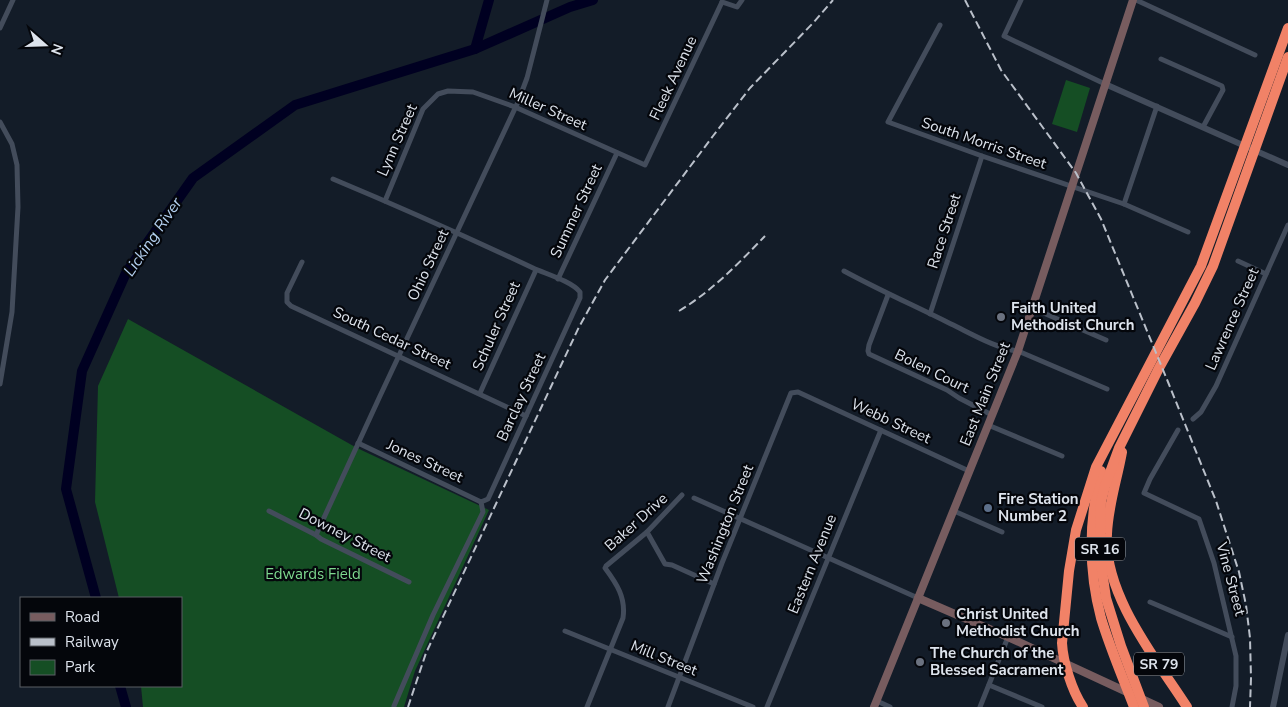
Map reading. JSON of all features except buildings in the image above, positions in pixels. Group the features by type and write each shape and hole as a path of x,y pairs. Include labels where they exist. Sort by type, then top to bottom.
{"highway":[{"name":"SR 16","path":"1134,707 1114,656 1097,598 1091,546 1094,501 1107,448 1201,266 1240,173 1288,28"},
{"name":"SR 16","path":"1257,125 1288,57"},
{"name":"SR 16","path":"1144,707 1106,598 1100,557 1101,502 1115,457 1213,266 1240,173"},
{"name":"SR 79","path":"1127,432 1109,511 1106,535 1113,581 1124,606 1187,707"},
{"path":"1083,707 1073,689 1062,654 1062,643 1069,571 1076,530 1096,467 1107,448"}],"main road":[{"name":"East Main Street","path":"876,704 1018,351 1105,84 1135,0"},
{"path":"918,598 1066,664"},
{"name":"SR 79","path":"1066,664 1158,707"}],"street":[{"path":"0,28 13,0"},
{"name":"Ohio Street","path":"316,535 516,107 530,66 547,0"},
{"path":"724,1 737,7 742,0"},
{"path":"1021,0 1004,36 1105,84 1288,165"},
{"path":"1135,0 1255,55"},
{"name":"Fleek Avenue","path":"645,165 724,1"},
{"name":"South Morris Street","path":"940,25 888,122 1124,204 1188,232"},
{"path":"1161,59 1222,86 1223,90 1203,127"},
{"name":"Miller Street","path":"438,94 448,91 473,92 516,107 645,165"},
{"name":"Lynn Street","path":"385,200 423,109 438,94"},
{"path":"1124,204 1157,106"},
{"path":"0,122 9,138 17,165 18,207 12,312 0,384"},
{"name":"Summer Street","path":"558,279 617,153"},
{"name":"Race Street","path":"930,314 982,156"},
{"path":"333,179 385,200 558,279"},
{"name":"Lawrence Street","path":"1193,419 1201,412 1216,386 1288,225"},
{"path":"1238,260 1266,274"},
{"name":"South Cedar Street","path":"302,262 288,293 287,302 291,306 526,416"},
{"name":"Schuler Street","path":"480,393 536,270"},
{"path":"844,271 888,295 1009,350 1018,351 1107,389"},
{"name":"Barclay Street","path":"481,502 488,499 580,298 578,289 558,279"},
{"name":"Bolen Court","path":"888,295 869,345 868,353 947,390 992,415"},
{"path":"1032,308 1106,340"},
{"name":"Washington Street","path":"668,707 714,584 789,396 795,391 803,394"},
{"name":"Webb Street","path":"803,394 969,471"},
{"path":"988,425 1062,456"},
{"name":"Eastern Avenue","path":"767,707 881,430"},
{"name":"Vine Street","path":"1178,430 1144,493 1199,519 1214,563 1232,637 1237,667 1232,707"},
{"name":"Jones Street","path":"358,444 481,502"},
{"name":"Baker Drive","path":"610,649 622,618 624,601 619,589 605,568 647,532 682,495"},
{"path":"694,498 918,598"},
{"path":"394,706 433,615 483,512 481,502"},
{"name":"Downey Street","path":"269,511 409,582"},
{"path":"954,511 1002,532"},
{"path":"647,532 665,564 672,565 714,584"},
{"path":"1150,602 1232,637"},
{"name":"Mill Street","path":"565,631 753,707"},
{"path":"1273,707 1285,660 1288,635"},
{"path":"980,707 1008,637"},
{"path":"588,707 610,649"},
{"path":"989,685 1042,707"},
{"path":"876,704 890,707"}],"green space":[{"path":"1066,80 1090,88 1077,132 1052,124"},
{"name":"Edwards Field","path":"128,319 357,448 489,510 415,671 404,707 143,707 141,687 182,687 182,597 119,597 95,502 98,386"}],"waterway":[{"path":"475,49 489,0"},
{"name":"Licking River","path":"96,597 66,489 82,371 126,273 193,178 295,105 475,49 570,7 593,0"},
{"name":"Licking River","path":"120,687 126,707"}],"railway":[{"path":"408,707 426,653 579,327 605,280 750,88 833,0"},
{"path":"965,0 1001,70 1076,173 1101,219 1216,501 1239,572 1246,605 1250,638 1250,707"},
{"path":"679,311 714,286 765,236"}],"place":[{"name":"Faith United Methodist Church","path":"1001,317"},
{"name":"Fire Station Number 2","path":"988,508"},
{"name":"Christ United Methodist Church","path":"946,623"},
{"name":"The Church of the Blessed Sacrament","path":"920,662"}]}
